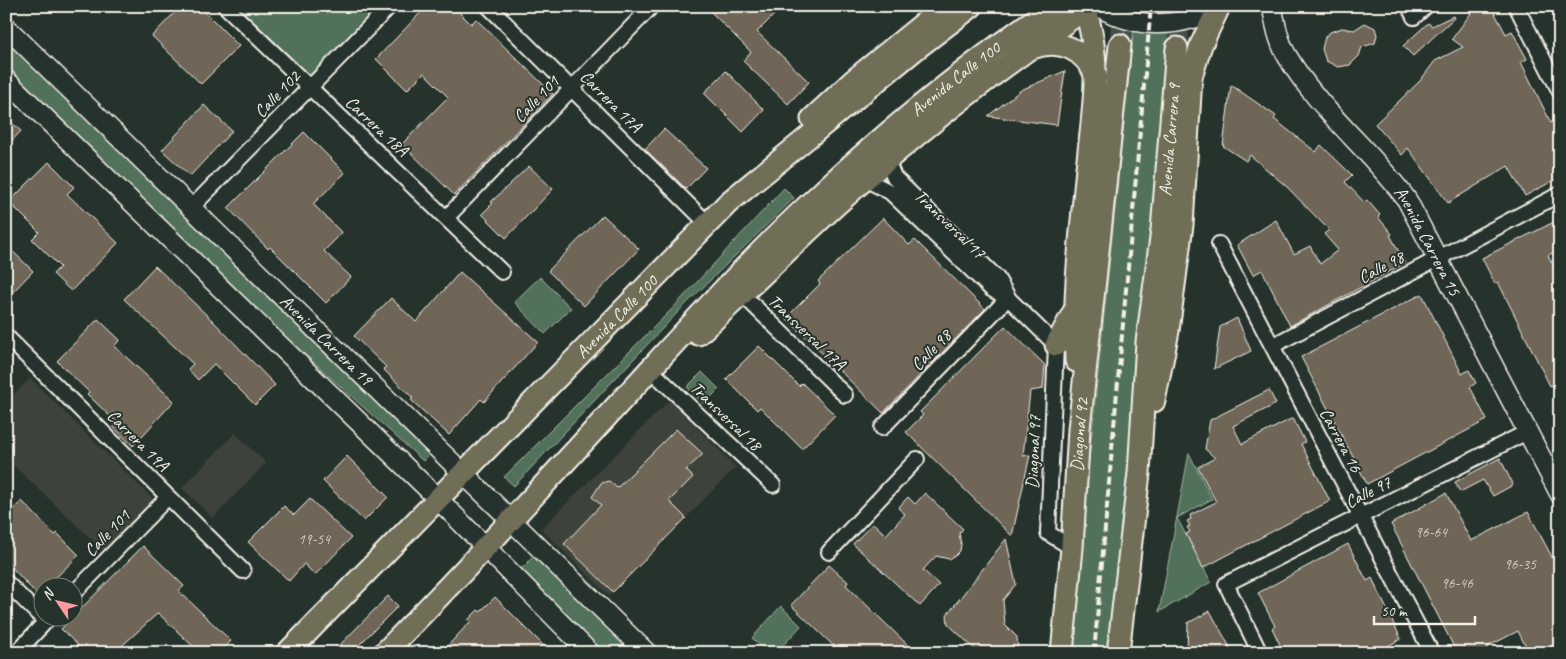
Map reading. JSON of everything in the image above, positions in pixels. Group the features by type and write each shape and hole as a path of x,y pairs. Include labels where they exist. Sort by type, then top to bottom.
{"main road":[{"path":"729,202 841,91 945,6"},
{"name":"Avenida Calle 100","path":"287,653 729,202 812,136 881,76 972,6"},
{"name":"Avenida Calle 100","path":"384,653 487,548 710,304 804,208 891,130 1054,6"},
{"name":"Avenida Carrera 15","path":"1272,6 1276,30 1285,53 1300,75 1392,179 1407,200 1560,494"},
{"path":"1089,7 1134,22 1164,24 1192,19 1220,7"},
{"path":"618,405 743,295 865,179 1021,54 1089,7"},
{"path":"1079,429 1074,313 1096,76 1089,7"},
{"path":"1118,653 1139,473 1168,331 1182,225 1191,78 1201,45 1220,7"},
{"name":"Avenida Carrera 19","path":"6,27 464,472 647,653"},
{"path":"1021,54 1041,45 1063,45 1081,54 1096,76"},
{"name":"Diagonal 92","path":"1062,653 1072,548 1079,429 1120,45"},
{"name":"Avenida Carrera 9","path":"1139,473 1147,342 1162,230 1177,48"},
{"path":"6,80 438,499 590,653"},
{"path":"1056,345 1074,313"}],"street":[{"name":"Carrera 18A","path":"225,6 502,272"},
{"name":"Calle 102","path":"192,208 390,6"},
{"name":"Carrera 17A","path":"488,6 708,224"},
{"name":"Calle 101","path":"446,218 652,6"},
{"path":"1412,12 1426,6"},
{"path":"1516,6 1560,92"},
{"name":"Transversal 17","path":"890,158 890,167 894,177 997,278 1008,298"},
{"name":"Transversal 17","path":"865,179 890,192 991,289 1008,298 1056,345"},
{"name":"Calle 98","path":"1272,346 1560,194"},
{"name":"Carrera 16","path":"1219,244 1432,653"},
{"name":"Transversal 17A","path":"743,295 845,395"},
{"name":"Calle 98","path":"882,428 1008,298"},
{"name":"Carrera 19A","path":"6,336 243,571"},
{"name":"Diagonal 97","path":"1056,345 1048,533 1072,548"},
{"name":"Transversal 18","path":"654,373 773,486"},
{"name":"Calle 97","path":"1260,653 1226,584 1527,432"},
{"path":"829,552 917,460"},
{"name":"Calle 101","path":"82,585 168,497"},
{"path":"6,582 32,605"},
{"path":"16,653 41,626"}],"shaded area":[{"path":"30,378 155,501 106,553 6,458 6,403"},
{"path":"670,400 736,467 609,596 541,529"},
{"path":"235,433 266,463 213,518 182,488"}],"green space":[{"path":"235,6 380,6 310,79"},
{"path":"1136,6 1172,6 1110,653 1069,653"},
{"path":"6,37 430,454 423,461 239,295 6,66"},
{"path":"784,188 794,198 678,312 514,486 504,477 673,308"},
{"path":"540,277 571,308 545,334 514,302"},
{"path":"702,372 719,389 704,404 687,387"},
{"path":"1189,453 1212,499 1177,518 1211,582 1159,612"},
{"path":"537,553 636,653 604,653 519,571"},
{"path":"781,606 801,626 776,653 768,653 752,638"}],"building":[{"path":"181,6 199,6 239,46 201,84 152,36"},
{"path":"427,6 453,6 471,24 476,19 553,94 454,195 402,144 448,97 424,73 407,90 376,59"},
{"path":"705,6 783,6 757,32 809,82 788,104 743,61 751,52"},
{"path":"1463,6 1491,6 1506,34 1512,31 1527,59 1521,62 1551,123 1554,121 1560,132 1560,177 1525,196 1508,166 1448,203 1408,148 1402,155 1375,124 1420,81 1435,61 1463,47 1452,39 1471,13"},
{"path":"1453,16 1454,18 1413,56 1403,46 1428,23 1432,26"},
{"path":"1365,23 1375,28 1377,35 1375,43 1362,47 1359,56 1350,65 1338,67 1326,61 1322,49 1325,37 1330,32 1342,28 1354,30"},
{"path":"726,71 764,110 743,132 704,93"},
{"path":"1065,71 1057,125 988,116 1021,90"},
{"path":"1231,85 1276,116 1274,119 1316,152 1321,145 1352,175 1345,182 1364,202 1367,200 1380,215 1378,217 1392,234 1390,235 1405,263 1290,326 1262,270 1253,275 1237,245 1276,220 1294,254 1310,246 1320,264 1338,250 1324,234 1329,230 1287,187 1250,155 1246,161 1223,146"},
{"path":"204,105 232,131 190,176 162,150"},
{"path":"6,117 21,131 6,147"},
{"path":"664,129 706,168 686,189 645,149"},
{"path":"304,132 345,173 313,204 342,233 324,251 351,277 326,303 270,247 268,249 228,208"},
{"path":"49,162 74,187 67,194 118,243 71,291 53,274 60,267 32,239 39,232 9,202"},
{"path":"529,166 553,189 506,238 482,214 493,203 491,202"},
{"path":"603,215 639,249 584,306 548,271"},
{"path":"883,218 909,245 915,240 985,309 883,413 786,318 820,284 818,281"},
{"path":"1560,219 1560,250 1548,255 1560,279 1560,400 1552,385 1550,386 1498,282 1495,284 1482,258"},
{"path":"6,245 33,271 6,299"},
{"path":"155,266 213,321 275,385 255,405 214,364 198,380 188,369 193,364 124,299"},
{"path":"460,272 538,342 484,402 481,399 449,435 411,400 413,398 383,369 386,367 354,336 391,298 416,322"},
{"path":"1422,294 1462,374 1469,370 1476,383 1470,387 1487,420 1367,484 1301,357"},
{"path":"1237,318 1251,351 1214,369 1220,327"},
{"path":"98,319 120,340 114,346 174,401 133,446 113,427 117,423 57,361"},
{"path":"1005,326 1045,365 1043,389 1030,391 1023,456 1030,455 1012,536 906,432 923,415 920,412"},
{"path":"759,346 799,386 802,383 835,415 802,449 760,407 757,410 726,379"},
{"path":"1269,390 1276,404 1233,426 1242,444 1293,418 1305,442 1301,444 1330,501 1203,568 1186,534 1190,532 1187,527 1190,526 1187,521 1191,519 1190,515 1216,502 1198,467 1215,458 1205,449 1210,420"},
{"path":"676,429 703,454 686,470 693,477 669,501 686,518 613,592 564,544 601,505 592,497 601,483 609,481 617,488"},
{"path":"347,456 388,497 364,521 323,481"},
{"path":"1500,458 1513,485 1493,496 1483,480 1460,492 1455,482"},
{"path":"925,493 963,529 959,533 960,551 949,559 936,556 923,570 939,585 920,606 853,544 873,523 886,535 905,514 898,508 908,497 915,504"},
{"path":"1446,493 1471,541 1528,512 1560,572 1560,653 1529,653 1518,631 1487,647 1490,653 1457,653 1391,524"},
{"path":"310,499 351,538 315,575 304,564 289,581 248,542 284,506 294,515"},
{"path":"22,501 55,535 57,533 79,555 57,576 32,576 32,589 6,561 6,516"},
{"path":"1006,539 1016,584 1003,600 1005,625 1017,637 1018,653 979,653 948,624 947,615"},
{"path":"1348,544 1367,581 1372,578 1401,639 1375,653 1284,653 1272,628 1275,626 1258,593"},
{"path":"143,546 184,586 179,591 231,641 219,653 200,653 158,613 114,653 86,653 61,629 64,626 82,626 82,608"},
{"path":"829,565 848,582 846,585 916,653 841,653 791,605"},
{"path":"388,596 398,606 351,653 332,653"},
{"path":"495,597 551,653 441,653 470,622 468,620 478,610 480,612"},
{"path":"1210,611 1233,653 1187,653 1188,623"}],"tunnel":[{"path":"1120,45 1123,6"},
{"path":"1177,48 1180,6"}],"railway":[{"path":"1094,653 1151,6"}]}
